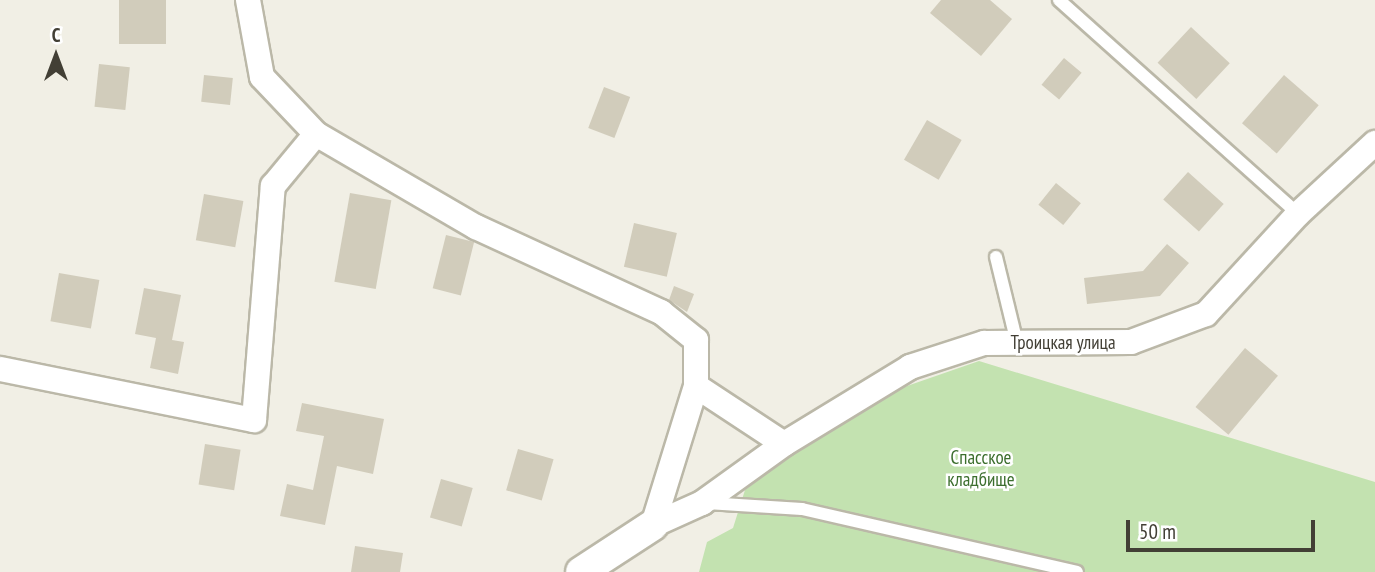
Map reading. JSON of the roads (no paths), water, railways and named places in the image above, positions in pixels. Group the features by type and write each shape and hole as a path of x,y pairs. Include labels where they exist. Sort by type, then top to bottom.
{"street":[{"path":"248,0 262,77 316,134 476,227 661,312 696,340 696,386 653,525 581,572"},
{"path":"0,369 254,420 273,186 316,134"},
{"name":"Троицкая улица","path":"653,525 702,503 784,444 910,366 984,343 1131,342 1206,314 1298,214 1375,143"},
{"path":"696,386 784,444"}],"lane":[{"path":"1059,0 1298,214"},
{"path":"996,257 1017,343"},
{"path":"702,503 802,509 1077,572"}],"park label":[{"name":"Спасское кладбище","path":"981,469"}]}
